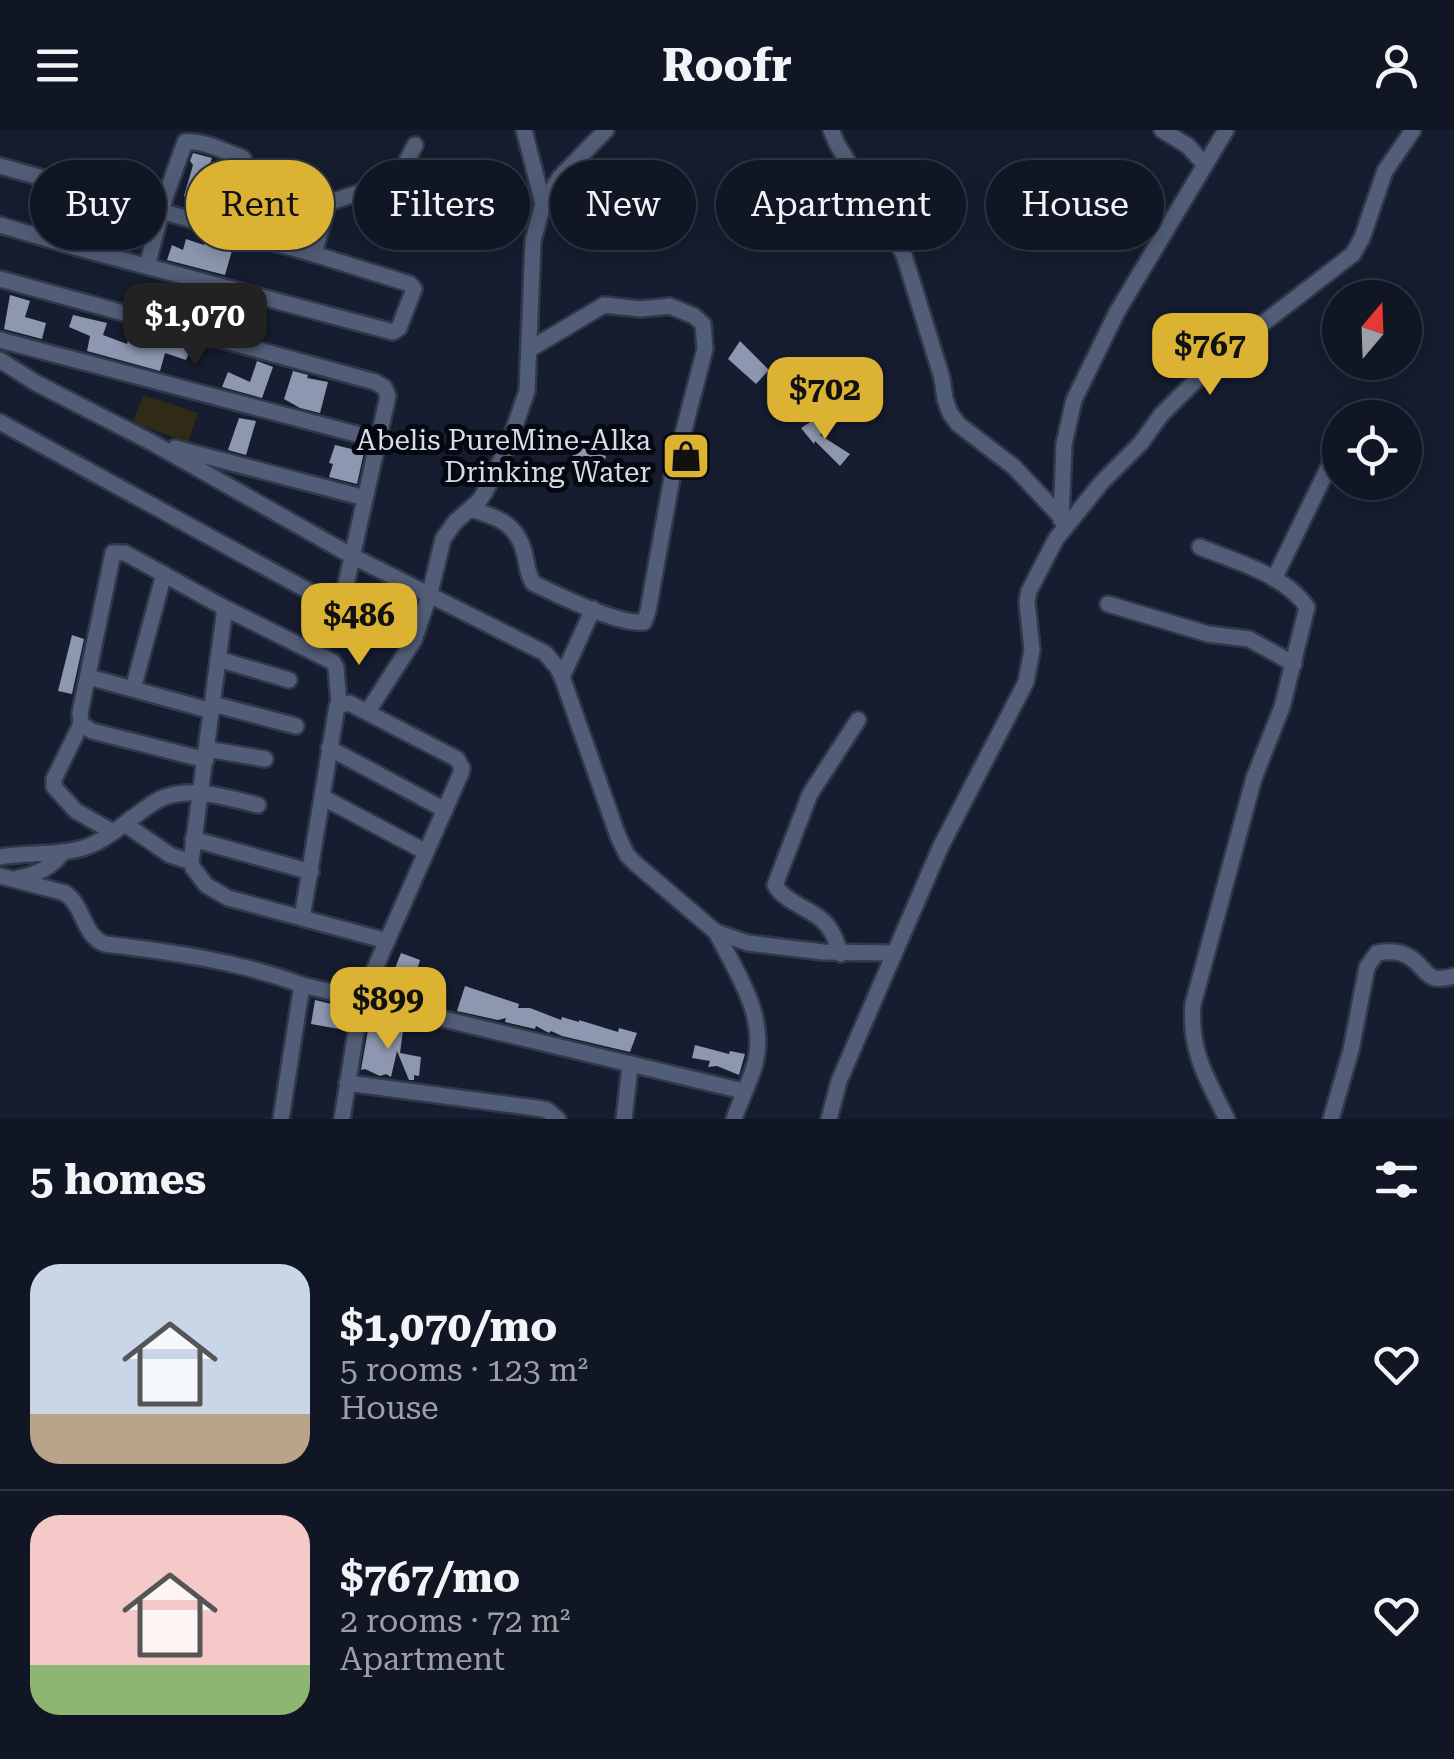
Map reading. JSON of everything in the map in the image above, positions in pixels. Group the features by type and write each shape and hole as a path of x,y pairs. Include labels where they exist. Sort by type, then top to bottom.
{"street":[{"path":"524,130 544,204"},
{"path":"368,712 414,640 443,539 485,492 524,404 530,373 533,241 544,204 560,177 606,130"},
{"path":"832,130 904,256 950,413 958,424 1028,481 1061,524"},
{"path":"1162,130 1188,146 1205,165"},
{"path":"1061,524 1064,444 1074,400 1117,312 1226,130"},
{"path":"829,1119 839,1081 941,846 1026,682 1032,650 1027,602 1061,524 1141,443 1168,407 1222,355 1353,254 1385,170 1413,130"},
{"path":"166,196 185,142 244,158"},
{"path":"314,254 330,202 393,182 415,146"},
{"path":"0,166 30,175"},
{"path":"0,225 390,332 398,330 412,286 314,254 166,215"},
{"path":"147,266 151,250"},
{"path":"0,279 378,383 388,394 342,602 336,606 0,422"},
{"path":"470,510 506,523 523,548 529,578 534,583 593,610 644,622 673,472 705,349 700,319 670,306 641,309 604,305 530,349"},
{"path":"0,340 379,440"},
{"path":"0,360 352,556 538,648 551,659 562,677 627,855 716,932 748,943 841,954 894,953"},
{"path":"151,442 364,498"},
{"path":"1274,580 1322,481"},
{"path":"1200,547 1274,580 1307,608 1275,728 1254,778 1193,1004 1192,1031 1198,1058 1227,1119"},
{"path":"191,862 76,811 52,783 80,724 113,553 125,553 334,663 339,705"},
{"path":"134,690 164,574"},
{"path":"1108,604 1208,634 1249,639 1294,664"},
{"path":"224,608 193,868 206,885 228,898 387,941"},
{"path":"562,677 593,610"},
{"path":"218,658 289,680"},
{"path":"88,677 296,726"},
{"path":"302,918 328,748 339,705 349,702 452,755 461,764 461,773 361,1000 342,1119"},
{"path":"841,954 824,922 775,886 810,794 858,720"},
{"path":"80,724 92,731 207,755 265,759"},
{"path":"328,748 445,810"},
{"path":"0,858 64,852 96,843 156,801 178,794 202,793 258,806"},
{"path":"322,796 426,852"},
{"path":"194,840 311,872"},
{"path":"4,880 44,870 64,852"},
{"path":"4,880 51,888 74,900 91,935 105,944 231,963 302,986 743,1092"},
{"path":"716,932 758,1025 754,1070 734,1119"},
{"path":"1332,1119 1371,959 1377,953 1398,952 1411,958 1426,975 1442,979 1454,976"},
{"path":"281,1119 302,986"},
{"path":"624,1119 630,1066"},
{"path":"347,1084 536,1108 548,1110 558,1119"}],"shaded area":[{"path":"143,395 198,413 188,442 133,423"}],"building":[{"path":"193,153 212,158 211,160 190,160"},
{"path":"186,239 186,250 232,250 225,275 167,260 172,245 183,250"},
{"path":"10,295 30,301 25,317 46,323 42,339 4,329"},
{"path":"73,315 107,323 103,335 127,344 132,327 193,344 186,360 165,353 160,371 87,351 90,336 69,327"},
{"path":"740,341 769,370 756,384 728,359"},
{"path":"257,361 273,367 262,398 222,387 228,372 250,382"},
{"path":"293,371 328,382 320,413 284,399"},
{"path":"239,418 256,421 246,455 228,450"},
{"path":"815,419 823,430 820,435 850,454 840,466 801,428"},
{"path":"335,445 364,452 357,484 329,477"},
{"path":"576,446 606,456 598,480 572,469"},
{"path":"72,635 84,639 72,694 58,691"},
{"path":"401,953 420,960 414,980 441,986 436,1005 396,993 401,973 394,971"},
{"path":"465,986 519,1004 518,1008 530,1008 561,1020 562,1017 637,1033 630,1052 549,1033 536,1026 535,1029 505,1022 506,1018 498,1020 457,1011"},
{"path":"315,1000 348,1008 345,1030 311,1024"},
{"path":"391,1021 404,1023 400,1053 421,1057 419,1076 414,1075 414,1080 409,1080 397,1051 391,1077 361,1070 369,1024 390,1031"},
{"path":"695,1045 745,1054 739,1075 717,1066 708,1067 710,1061 692,1058"}],"place":[{"name":"Abelis PureMine-Alka Drinking Water","path":"686,456"}]}
